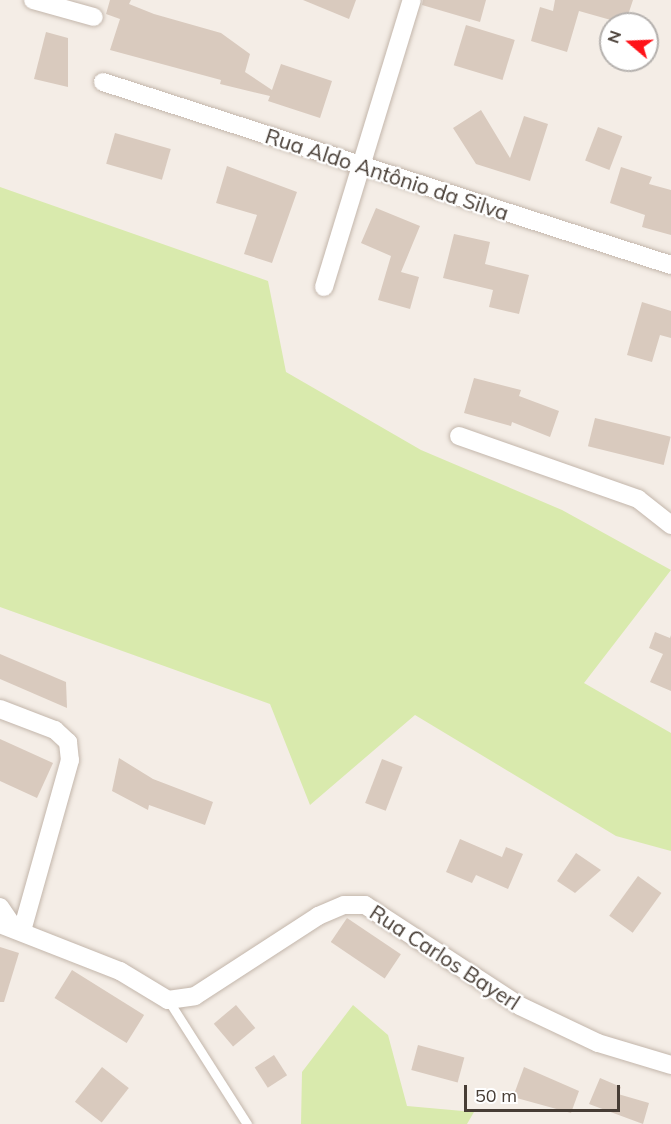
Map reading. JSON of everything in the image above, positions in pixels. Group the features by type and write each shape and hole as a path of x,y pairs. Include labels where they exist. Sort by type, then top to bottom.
{"street":[{"path":"33,0 94,17"},
{"path":"324,287 411,0"},
{"name":"Rua Aldo Antônio da Silva","path":"103,82 671,266"},
{"path":"459,436 638,499 671,525"},
{"path":"0,709 55,730 68,742 70,760 12,928"},
{"name":"Rua Carlos Bayerl","path":"168,1000 195,996 318,916 344,905 365,905 520,1006 598,1042 671,1065"},
{"path":"0,907 12,928 120,971 168,1000"}],"lane":[{"path":"168,1000 247,1124"}],"green space":[{"path":"0,187 268,281 286,372 421,450 562,510 671,570 584,683 671,733 671,851 616,836 415,715 310,805 270,704 0,607"},
{"path":"353,1005 388,1035 407,1106 474,1112 467,1124 301,1124 302,1072"}],"building":[{"path":"110,0 131,0 129,4 154,14 221,33 250,54 245,72 272,90 281,64 332,81 320,118 268,101 270,96 220,84 221,80 110,50 120,19 106,14"},
{"path":"303,0 356,0 349,19"},
{"path":"423,0 486,0 480,22 422,5"},
{"path":"555,0 633,0 629,12 599,12 599,17 579,11 567,52 531,41 540,7 553,11"},
{"path":"466,25 515,40 502,80 454,65"},
{"path":"46,32 68,38 68,87 34,79"},
{"path":"481,110 510,158 524,116 548,124 530,181 476,164 453,128"},
{"path":"598,127 622,136 609,170 585,161"},
{"path":"115,133 171,149 162,180 106,164"},
{"path":"227,166 297,192 272,263 244,254 257,215 216,203"},
{"path":"621,167 652,177 649,184 671,190 671,235 642,227 645,215 610,203"},
{"path":"376,208 420,226 401,272 419,277 410,309 378,300 391,256 361,243"},
{"path":"454,234 490,242 485,264 529,275 519,314 489,307 493,290 443,278"},
{"path":"642,302 671,311 671,338 660,335 652,362 627,355"},
{"path":"474,378 521,390 519,396 559,411 550,437 512,422 511,426 464,413"},
{"path":"595,418 671,437 664,465 588,446"},
{"path":"655,632 670,638 671,635 671,691 650,682 663,654 649,648"},
{"path":"0,654 66,682 67,708 0,679"},
{"path":"0,739 53,763 37,798 0,781"},
{"path":"119,758 153,779 213,802 205,825 149,805 148,810 112,791"},
{"path":"382,759 403,767 386,811 365,803"},
{"path":"460,839 502,857 506,847 523,854 508,889 476,875 472,883 446,872"},
{"path":"576,853 601,870 575,893 557,881"},
{"path":"638,876 661,893 633,933 609,916"},
{"path":"347,918 401,954 385,978 331,942"},
{"path":"0,947 19,953 4,1002 0,1002"},
{"path":"72,970 144,1015 127,1043 55,998"},
{"path":"236,1005 255,1028 233,1047 214,1024"},
{"path":"418,1045 464,1057 458,1083 411,1070"},
{"path":"274,1055 287,1075 268,1088 255,1068"},
{"path":"102,1067 129,1088 102,1123 75,1102"},
{"path":"524,1067 579,1091 571,1113 513,1097"},
{"path":"600,1078 621,1087 618,1094 649,1103 643,1124 589,1104"}]}
